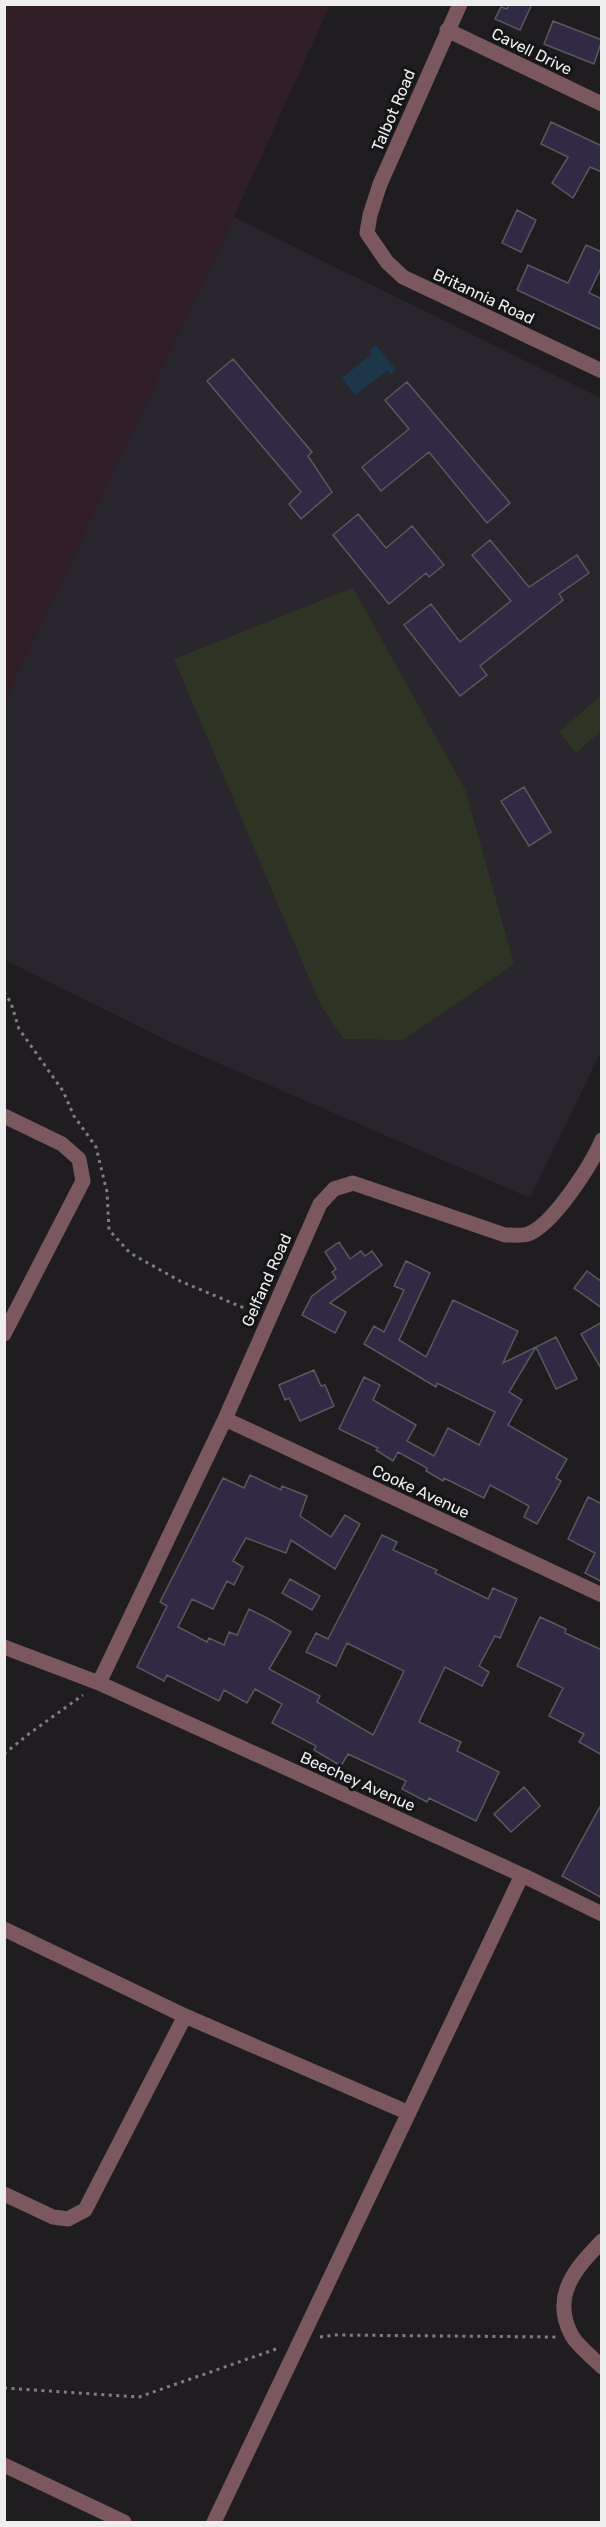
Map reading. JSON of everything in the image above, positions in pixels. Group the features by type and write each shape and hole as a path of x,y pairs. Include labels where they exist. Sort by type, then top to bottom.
{"street":[{"name":"Talbot Road","path":"367,233 380,184 460,4"},
{"name":"Cavell Drive","path":"447,30 602,104"},
{"name":"Britannia Road","path":"367,233 387,262 403,277 602,371"},
{"path":"4,1116 62,1144 79,1159 83,1181 4,1334"},
{"name":"Gelfand Road","path":"99,1683 225,1419 320,1204 334,1189 353,1183 505,1235 527,1234 546,1223 597,1163 602,1140"},
{"name":"Cooke Avenue","path":"225,1419 602,1595"},
{"name":"Beechey Avenue","path":"4,1647 99,1683 522,1875 602,1914"},
{"path":"214,2523 522,1875"},
{"path":"4,1929 185,2016 409,2113"},
{"path":"4,2194 53,2217 68,2219 85,2210 185,2016"},
{"path":"602,2241 575,2270 566,2291 564,2313 573,2337 602,2367"},
{"path":"4,2465 124,2523"}],"path":[{"path":"4,992 11,1003 19,1029 63,1091 74,1116 96,1147 107,1192 109,1230 130,1253 180,1281 269,1319"},
{"path":"4,1754 99,1683"}],"shaded area":[{"path":"5,4 330,5 234,217 5,702"},
{"path":"234,217 601,398 601,1052 530,1198 174,1044 5,960 4,702"}],"green space":[{"path":"353,588 465,789 514,964 403,1040 344,1039 321,1006 174,659"},
{"path":"601,695 601,731 576,753 559,732"}],"water":[{"path":"376,345 396,370 391,374 387,371 355,395 342,378 372,354 369,350"}],"building":[{"path":"509,4 532,4 520,30 495,19 501,7 507,9"},
{"path":"553,21 602,40 594,64 544,44"},
{"path":"551,122 602,146 602,172 590,167 573,198 552,183 568,157 541,144"},
{"path":"517,210 536,220 521,252 502,243"},
{"path":"586,245 602,252 602,266 589,293 602,299 602,330 517,290 528,265 568,283"},
{"path":"233,359 312,452 308,456 332,492 301,519 289,504 301,492 207,381"},
{"path":"407,382 510,503 487,523 429,452 381,491 362,467 409,429 385,400"},
{"path":"358,514 386,548 412,526 444,565 429,577 426,573 389,604 333,535"},
{"path":"490,540 529,587 577,555 589,573 559,594 563,600 480,666 487,675 460,696 404,625 431,604 460,642 511,601 472,555"},
{"path":"524,787 551,832 529,846 501,801"},
{"path":"339,1242 350,1259 361,1251 365,1256 372,1251 382,1265 330,1303 346,1312 335,1333 302,1315 312,1296 336,1278 332,1272 336,1269 325,1252"},
{"path":"406,1261 430,1273 399,1340 426,1357 453,1300 518,1331 503,1363 536,1347 509,1392 522,1400 508,1425 567,1459 556,1478 561,1481 537,1524 524,1517 529,1506 490,1485 484,1498 444,1478 443,1481 426,1471 427,1468 398,1452 393,1461 376,1450 378,1448 339,1429 364,1377 380,1385 373,1400 416,1425 407,1441 434,1456 448,1428 479,1445 495,1412 437,1383 436,1387 364,1344 374,1326 384,1332 404,1290 394,1286"},
{"path":"587,1271 602,1282 602,1308 574,1288"},
{"path":"602,1322 602,1370 581,1334"},
{"path":"556,1337 577,1379 556,1389 536,1347"},
{"path":"314,1370 321,1386 325,1385 334,1406 300,1421 289,1398 285,1400 279,1385"},
{"path":"250,1475 281,1490 282,1486 307,1496 300,1516 331,1537 345,1515 360,1524 335,1569 291,1540 286,1553 246,1538 233,1561 243,1567 234,1585 227,1581 213,1609 192,1599 178,1627 207,1642 209,1638 224,1645 229,1632 237,1635 249,1609 269,1619 291,1632 269,1669 320,1696 317,1702 373,1735 404,1671 347,1643 336,1666 306,1652 316,1633 328,1639 382,1535 397,1542 393,1550 437,1570 435,1573 488,1599 493,1588 517,1599 500,1638 495,1636 479,1666 489,1672 482,1686 445,1667 419,1722 461,1742 457,1751 499,1772 476,1821 429,1798 427,1802 402,1789 406,1781 348,1754 341,1766 314,1750 316,1746 272,1723 282,1704 255,1689 247,1703 224,1690 219,1701 167,1675 164,1681 137,1667 167,1606 160,1602 223,1478 244,1488"},
{"path":"588,1497 602,1504 602,1582 585,1573 595,1553 568,1539"},
{"path":"290,1579 320,1596 312,1610 282,1593"},
{"path":"540,1617 566,1629 565,1633 602,1650 602,1755 579,1742 584,1734 549,1716 563,1688 517,1666"},
{"path":"524,1787 540,1806 511,1832 494,1814"},
{"path":"602,1803 602,1898 562,1876"}]}
